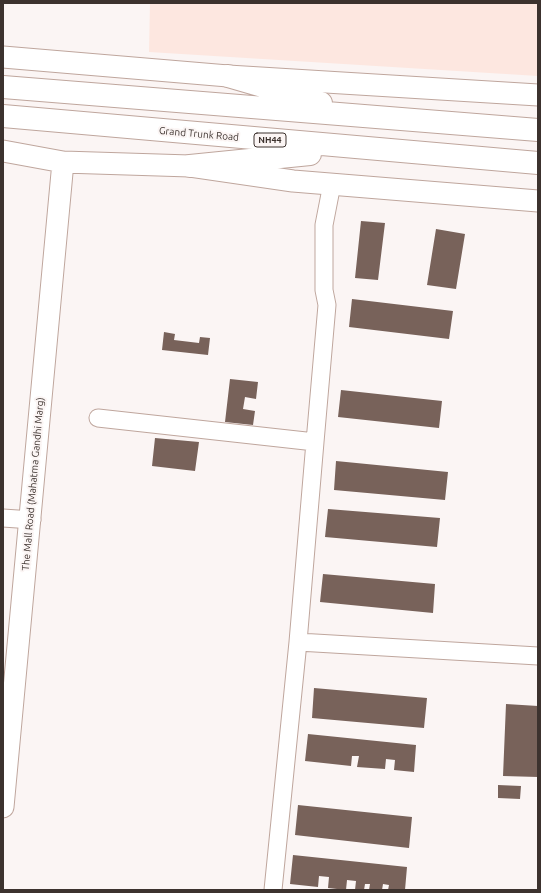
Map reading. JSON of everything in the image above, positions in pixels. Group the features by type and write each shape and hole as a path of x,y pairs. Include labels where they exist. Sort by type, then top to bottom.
{"highway":[{"path":"228,76 367,116"},
{"path":"3,87 538,130"},
{"name":"Grand Trunk Road","path":"3,116 538,163"},
{"path":"190,166 359,148"}],"street":[{"path":"3,57 228,76 538,95"},
{"path":"3,151 63,162 190,166 293,181 538,200"},
{"name":"The Mall Road (Mahatma Gandhi Marg)","path":"3,806 31,520 63,162"},
{"path":"273,890 298,642 327,305 324,290 324,225 332,184"},
{"path":"98,418 315,442"},
{"path":"3,518 31,520"},
{"path":"298,642 538,656"}],"shaded area":[{"path":"150,3 538,3 538,76 149,52"}],"building":[{"path":"361,221 385,223 378,280 355,278"},
{"path":"436,229 465,234 456,289 427,285"},
{"path":"352,299 453,311 449,339 349,327"},
{"path":"164,332 175,334 174,340 199,343 200,337 210,338 208,355 162,350"},
{"path":"230,379 258,382 256,399 245,397 243,409 255,411 253,425 225,422"},
{"path":"341,390 442,401 439,428 338,417"},
{"path":"155,438 199,442 195,471 152,466"},
{"path":"336,461 448,472 445,500 334,490"},
{"path":"328,509 440,518 437,547 325,537"},
{"path":"323,574 435,584 433,613 320,602"},
{"path":"314,688 427,698 424,728 312,718"},
{"path":"506,704 538,706 538,777 503,776"},
{"path":"308,734 416,745 414,772 394,770 395,760 386,759 385,769 357,767 359,756 352,756 351,766 305,761"},
{"path":"498,785 521,786 520,799 498,798"},
{"path":"298,805 412,817 409,848 295,835"},
{"path":"293,855 407,867 405,890 388,890 389,885 383,884 382,890 369,890 370,884 365,884 364,890 355,890 356,881 347,880 346,890 328,888 329,877 319,876 318,887 290,884"}]}
